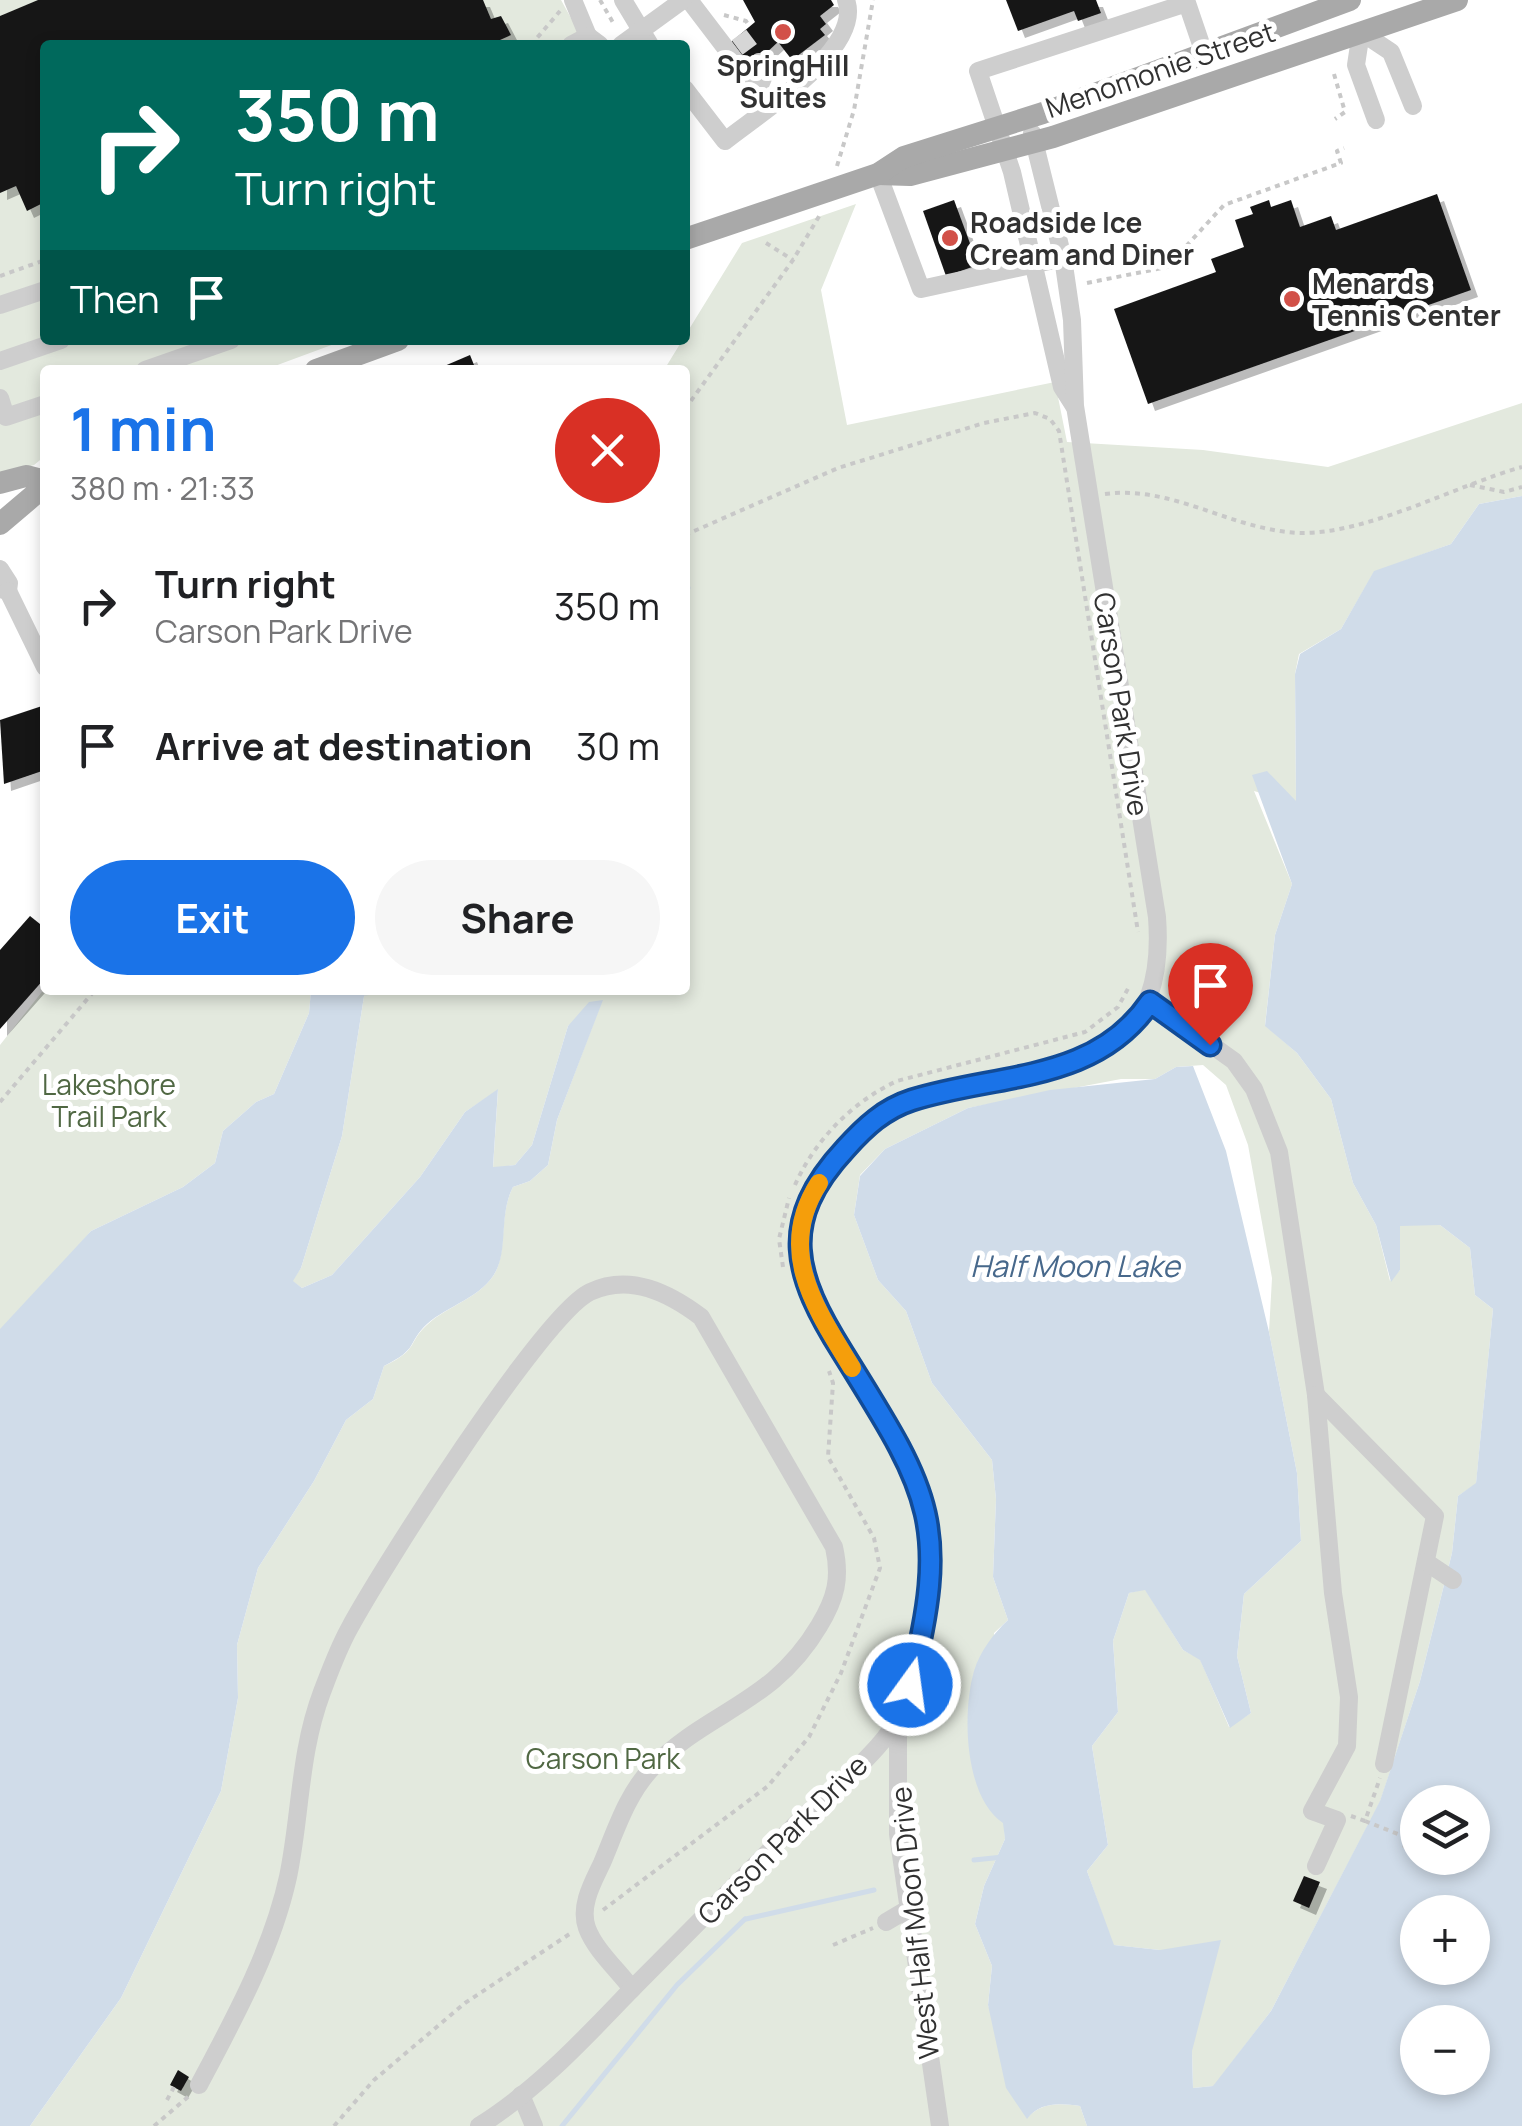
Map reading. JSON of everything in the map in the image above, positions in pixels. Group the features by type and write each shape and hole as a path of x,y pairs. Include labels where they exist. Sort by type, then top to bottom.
{"main road":[{"name":"Menomonie Street","path":"1002,137 1028,118 1350,0"},
{"name":"Menomonie Street","path":"690,237 878,174 904,157 1002,137 1034,142 1457,0"},
{"path":"330,365 384,345"},
{"path":"0,483 26,476 40,478"},
{"path":"0,524 34,495 40,484"}],"street":[{"path":"623,0 646,39"},
{"path":"620,39 646,39 686,0 764,98"},
{"path":"690,96 725,140 764,98 826,60 846,23 846,0"},
{"path":"1350,0 1360,32 1356,65 1376,120"},
{"name":"Carson Park Drive","path":"1074,406 1062,387 1002,137 978,70 1187,3 1204,53"},
{"path":"569,4 594,40"},
{"path":"714,32 744,31"},
{"path":"1360,32 1391,52 1413,106"},
{"path":"759,62 765,73 764,98"},
{"name":"Carson Park Drive","path":"485,2124 632,1989 876,1747 898,1719 922,1640 931,1590 932,1539 924,1497 909,1460 810,1300 799,1254 809,1198 830,1165 874,1118 909,1100 1064,1066 1104,1050 1121,1038 1150,1002 1160,950 1157,917 1074,406 1072,320 1063,258 1028,118"},
{"path":"878,174 921,289 1063,258"},
{"path":"0,305 40,292"},
{"path":"0,361 46,345"},
{"path":"174,345 178,359"},
{"path":"161,365 217,345"},
{"path":"0,398 6,417 40,406"},
{"path":"0,569 9,583 4,590 40,658"},
{"path":"1150,1002 1234,1061 1267,1117 1279,1152 1316,1395 1333,1594 1350,1696 1347,1746 1312,1811 1337,1820 1316,1866"},
{"path":"199,2084 249,1992 288,1877 300,1765 320,1698 348,1631 416,1522 551,1329 587,1294 612,1284 644,1286 674,1296 702,1317 834,1546 840,1572 837,1592 804,1651 776,1681 673,1748 649,1771 626,1806 586,1900 585,1924 632,1989"},
{"path":"1316,1395 1435,1516 1384,1764"},
{"path":"1426,1562 1453,1580"},
{"name":"West Half Moon Drive","path":"898,1719 898,1834 940,2126"},
{"path":"886,1922 908,1910"},
{"path":"521,2095 534,2126"}],"path":[{"path":"600,0 620,39"},
{"path":"838,162 854,110 873,0"},
{"path":"536,40 569,4"},
{"path":"720,13 746,20 744,31"},
{"path":"542,32 549,40"},
{"path":"1334,74 1345,107 1335,119"},
{"path":"1087,282 1167,267 1224,206 1341,163 1337,151 1344,148"},
{"path":"690,401 793,260 819,216"},
{"path":"766,242 793,260"},
{"path":"0,276 40,262"},
{"path":"690,532 838,468 984,423 1036,413 1050,419 1059,431 1140,945"},
{"path":"1100,495 1129,491 1160,495 1267,528 1302,533 1338,528 1522,467"},
{"path":"1470,484 1504,492 1522,487"},
{"path":"785,1274 781,1219 796,1180 814,1148 852,1109 897,1081 1085,1032 1118,1006 1134,979"},
{"path":"0,1102 91,995"},
{"path":"334,2126 374,2080 465,2002 585,1924 768,1786 809,1737 842,1673 880,1568 874,1538 828,1457 833,1383 825,1357"},
{"path":"1366,1821 1384,1764"},
{"path":"1337,1820 1340,1812 1400,1835"},
{"path":"833,1945 886,1922"},
{"path":"154,2126 199,2084"},
{"path":"166,2100 174,2087"}],"green space":[{"path":"0,0 561,0 583,40 40,40 40,345 332,345 278,365 40,365 40,460 0,475"},
{"name":"Carson Park","path":"856,204 821,290 847,425 1055,382 1067,442 1203,450 1328,467 1522,403 1522,496 1479,504 1451,544 1374,572 1341,629 1299,654 1295,674 1296,803 1254,791 1292,884 1275,935 1265,1025 1297,1053 1331,1099 1353,1183 1376,1225 1390,1281 1400,1270 1400,1225 1440,1225 1470,1248 1475,1295 1493,1309 1476,1484 1458,1496 1452,1553 1420,1681 1380,1802 1271,2011 1214,2086 1193,2088 1192,2051 1160,1950 1113,1945 1087,1871 1108,1845 1092,1746 1118,1712 1113,1641 1129,1593 1145,1589 1183,1650 1200,1659 1229,1727 1251,1713 1237,1656 1244,1594 1301,1541 1297,1473 1269,1332 1272,1278 1248,1145 1226,1085 1203,1065 1176,1067 1155,1079 1121,1079 968,1108 885,1149 860,1175 854,1215 878,1280 906,1311 932,1383 992,1460 996,1499 993,1577 1008,1620 994,1633 1005,1839 984,1886 975,1924 992,1966 988,2005 1027,2118 1045,2106 1073,2105 1080,2106 1087,2126 30,2126 121,1998 221,1791 238,1698 237,1645 258,1568 314,1481 346,1420 373,1399 384,1366 408,1351 421,1331 436,1318 483,1288 496,1271 509,1197 513,1187 530,1181 548,1165 557,1120 602,1001 568,1026 532,1145 515,1165 493,1168 498,1090 465,1112 420,1177 332,1275 302,1288 292,1281 301,1268 342,1136 364,995 690,995 690,365 667,365 679,345 690,345 690,328 742,243"},
{"name":"Lakeshore Trail Park","path":"40,994 311,995 309,1013 274,1094 256,1102 223,1131 215,1163 183,1187 91,1231 0,1338 0,1045"}],"water":[{"name":"Half Moon Lake","path":"1522,496 1522,2126 1087,2126 1080,2106 1065,2104 1044,2107 1027,2119 1006,2088 988,2005 992,1966 975,1924 984,1886 1005,1839 1003,1823 980,1794 969,1753 968,1730 970,1688 977,1664 988,1643 1008,1620 993,1577 996,1499 992,1460 932,1383 906,1311 878,1280 854,1215 860,1176 885,1149 968,1108 1050,1090 1155,1079 1176,1067 1193,1066 1226,1151 1269,1332 1297,1473 1301,1541 1244,1594 1237,1656 1251,1713 1230,1728 1200,1660 1183,1650 1145,1590 1129,1593 1113,1641 1118,1712 1092,1746 1108,1845 1087,1871 1114,1945 1160,1950 1221,1940 1192,2051 1193,2088 1213,2086 1271,2011 1380,1801 1420,1681 1452,1553 1458,1496 1476,1483 1493,1309 1475,1295 1470,1248 1440,1225 1400,1226 1400,1270 1391,1282 1376,1225 1353,1183 1331,1099 1297,1053 1265,1026 1275,935 1292,884 1252,775 1267,771 1296,801 1295,674 1300,654 1341,629 1374,571 1451,544 1479,504"},
{"path":"311,995 364,995 342,1136 301,1268 293,1281 302,1288 332,1275 420,1177 465,1112 498,1089 493,1167 515,1165 532,1145 568,1026 589,1002 603,1000 557,1120 548,1165 530,1181 513,1187 509,1197 496,1271 483,1288 427,1324 408,1350 384,1366 373,1399 346,1420 314,1481 258,1568 237,1645 238,1698 221,1791 121,1998 30,2126 0,2126 0,1329 91,1231 183,1187 215,1163 223,1131 256,1102 274,1094 309,1013"}],"building":[{"path":"38,0 483,0 491,19 501,16 511,35 500,40 40,40 40,204 27,211 16,186 0,193 0,16"},
{"name":"SpringHill Suites","path":"743,0 831,0 834,5 820,16 826,24 820,29 825,35 792,60 778,42 749,69 730,43 755,22"},
{"path":"1006,0 1096,0 1101,13 1078,21 1074,11 1018,31"},
{"name":"Menards Tennis Center","path":"1437,194 1471,290 1148,404 1114,309 1216,272 1211,259 1244,247 1235,220 1253,214 1250,207 1269,200 1271,207 1291,200 1300,227 1331,216 1336,230"},
{"name":"Roadside Ice Cream and Diner","path":"954,200 978,265 946,276 923,211"},
{"path":"470,355 474,365 447,365"},
{"path":"40,707 40,772 4,784 0,720"},
{"path":"30,916 40,924 40,984 0,1029 0,950"},
{"path":"1304,1876 1320,1882 1309,1908 1293,1901"},
{"path":"178,2070 189,2077 181,2091 170,2085"}],"waterway":[{"path":"974,1860 1003,1857"},
{"path":"746,1919 874,1890"},
{"path":"562,2126 677,1985 745,1919"}],"tunnel":[{"path":"739,35 759,62"}],"slow traffic":[{"path":"819,1183 809,1198 802,1222 799,1254 810,1300 852,1368"}],"place":[{"name":"SpringHill Suites","path":"783,32"},
{"name":"Roadside Ice Cream and Diner","path":"950,238"},
{"name":"Menards Tennis Center","path":"1292,299"}],"route":[{"path":"910,1685 931,1590 932,1539 924,1497 909,1460 810,1300 799,1254 809,1198 830,1165 874,1118 909,1100 1078,1061 1121,1038 1150,1002 1210,1045"}]}
